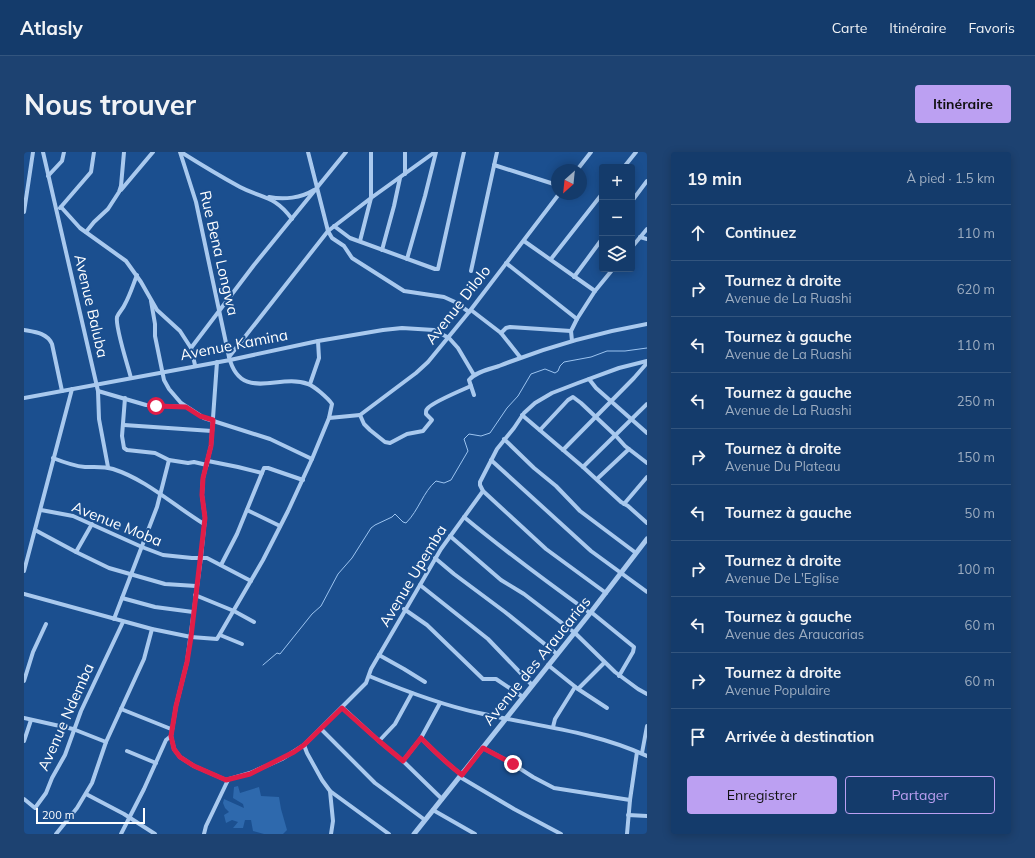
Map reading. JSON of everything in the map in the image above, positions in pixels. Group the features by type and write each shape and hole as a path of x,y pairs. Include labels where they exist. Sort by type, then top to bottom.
{"street":[{"path":"24,212 33,152"},
{"name":"Avenue Baluba","path":"43,152 98,390 99,419 108,467"},
{"path":"48,176 62,161 64,152"},
{"path":"57,212 91,172 94,152"},
{"path":"121,188 124,152"},
{"path":"146,152 148,158"},
{"path":"86,232 108,209 121,188 153,152"},
{"path":"181,152 254,194 281,198 306,194 318,188"},
{"name":"Rue Bena Longwa","path":"181,152 196,202 229,359 233,371 248,382 259,384 299,382 310,384"},
{"path":"308,152 328,231 332,238 344,246 352,258 404,291 444,297 455,302 501,334 520,357"},
{"path":"191,348 219,310 346,152"},
{"path":"360,241 371,198 371,152"},
{"path":"405,152 405,174"},
{"path":"229,359 328,231 435,152"},
{"path":"407,259 425,196 435,152"},
{"path":"334,226 346,235 360,241 438,269 464,152"},
{"path":"471,270 497,152"},
{"path":"581,164 590,152"},
{"path":"626,164 636,152"},
{"path":"494,165 551,183"},
{"path":"382,250 400,178"},
{"path":"633,200 647,181"},
{"path":"264,196 282,207 292,219"},
{"path":"551,259 599,198"},
{"name":"Avenue Dilolo","path":"360,415 421,368 449,338 555,200"},
{"path":"61,207 76,224 123,258 137,275 151,301 161,314 180,331 191,348 195,365"},
{"path":"635,243 647,228"},
{"path":"640,237 647,239"},
{"path":"524,241 595,291"},
{"path":"574,277 599,243"},
{"path":"506,263 577,319"},
{"path":"572,341 571,331 577,319 595,291 611,272"},
{"path":"131,378 118,330 117,320 125,305 137,275"},
{"path":"151,301 155,324 155,336 164,380 169,390 186,407 200,416 276,442 312,459"},
{"path":"474,395 469,380 474,375 520,357 572,341 647,324"},
{"path":"501,334 506,328 510,327 571,331"},
{"name":"Avenue Kamina","path":"24,398 162,371 217,362 318,341 383,330 402,328 434,330 449,338"},
{"path":"24,330 43,334 50,340 62,391"},
{"path":"449,338 456,345 474,375"},
{"path":"24,594 152,629 191,637 215,640 218,638 251,581 280,526 303,480 329,418 332,404 310,384 319,358 318,341"},
{"path":"204,834 206,826 228,780 194,766 182,759 175,752 171,729 187,662 196,586 201,558 204,524 202,490 212,431 217,362"},
{"path":"606,593 548,550 483,491 480,486 481,480 494,452 529,408 542,399 589,379 619,368 647,362"},
{"path":"563,450 647,362"},
{"path":"589,379 594,386 611,400 630,420 647,433"},
{"path":"329,418 360,415 364,424 370,430 385,442 392,443 408,434 423,431 432,420 426,414 429,407 434,403 471,386"},
{"path":"24,570 72,389"},
{"path":"98,390 151,405 186,407"},
{"path":"540,430 572,397 581,403 629,450 647,463"},
{"path":"126,398 122,440 124,448 127,450 155,453 169,460 188,463 207,463 262,473"},
{"path":"583,467 647,404"},
{"path":"522,416 647,523"},
{"path":"124,425 212,431"},
{"path":"504,440 556,486 580,511 636,553"},
{"path":"597,479 629,450"},
{"path":"53,458 73,465 85,467 108,467 130,476 162,494 204,524"},
{"path":"114,619 162,494 169,460"},
{"path":"491,460 580,542 647,592"},
{"path":"221,565 237,534 262,473 266,467 303,480"},
{"path":"624,504 647,477"},
{"name":"Avenue Upemba","path":"228,780 250,774 275,762 304,745 366,683 371,669 404,609 420,585 435,558 483,491"},
{"name":"Avenue Moba","path":"41,510 73,516 163,555 207,558 251,581"},
{"path":"247,510 280,526"},
{"path":"464,517 513,557 547,580 634,647 633,652 619,676"},
{"path":"76,552 92,524"},
{"path":"35,530 109,568 165,584 196,586"},
{"path":"450,536 501,580 524,594 575,633 619,676 638,690 647,694"},
{"name":"Avenue des Araucarias","path":"414,834 591,613 647,539"},
{"path":"435,558 557,654"},
{"path":"420,585 485,636 532,685"},
{"path":"195,595 234,611 254,622"},
{"path":"122,598 155,607 193,612"},
{"path":"404,609 427,625 483,679 496,679 523,697"},
{"name":"Avenue Ndemba","path":"24,799 34,808 43,798 65,755 74,729 123,622"},
{"path":"24,681 33,652 46,624"},
{"path":"57,834 73,814 92,782 106,742 144,659 152,629"},
{"path":"220,635 242,644"},
{"path":"379,656 425,682"},
{"path":"553,727 555,719 577,688 604,663"},
{"path":"548,665 577,688 607,708"},
{"path":"369,676 440,703 479,713 583,733 608,740 647,756"},
{"path":"379,741 395,724 412,693"},
{"path":"403,761 421,738 440,703"},
{"path":"342,708 403,761 442,799"},
{"path":"121,709 171,729"},
{"path":"24,718 74,729 106,742"},
{"path":"24,741 30,720"},
{"path":"627,834 630,800 647,726"},
{"path":"320,729 375,783 425,820"},
{"path":"121,834 166,740 171,736"},
{"path":"421,738 436,754 461,776 514,809 561,834"},
{"path":"304,745 306,753 330,791 389,834"},
{"path":"483,748 554,788 630,800"},
{"path":"127,751 156,763"},
{"path":"330,791 333,821 332,833"},
{"path":"86,794 129,817 155,834"},
{"path":"433,810 475,834"},
{"path":"628,815 647,816"}],"shaded area":[{"path":"238,786 240,793 259,787 261,796 279,797 287,830 283,834 264,834 253,831 251,820 245,820 243,828 233,828 238,822 232,820 226,823 224,815 229,812 223,803 224,799 244,808 243,804 233,798 234,787"}],"waterway":[{"path":"263,665 277,653 280,654 312,614 321,606 338,574 352,558 371,528 395,514 406,523 428,490 436,481 444,483 451,480 468,451 464,439 469,434 481,436 490,433 507,408 518,396 531,374 545,369 555,373 564,362 591,357 607,351 625,351 647,348"}],"route":[{"path":"156,406 186,407 204,418 213,420 211,446 203,478 202,495 205,518 191,637 187,662 172,723 171,736 177,755 194,766 226,780 231,780 250,774 294,752 304,745 342,708 403,761 421,738 436,754 462,775 483,748 513,764"}]}
